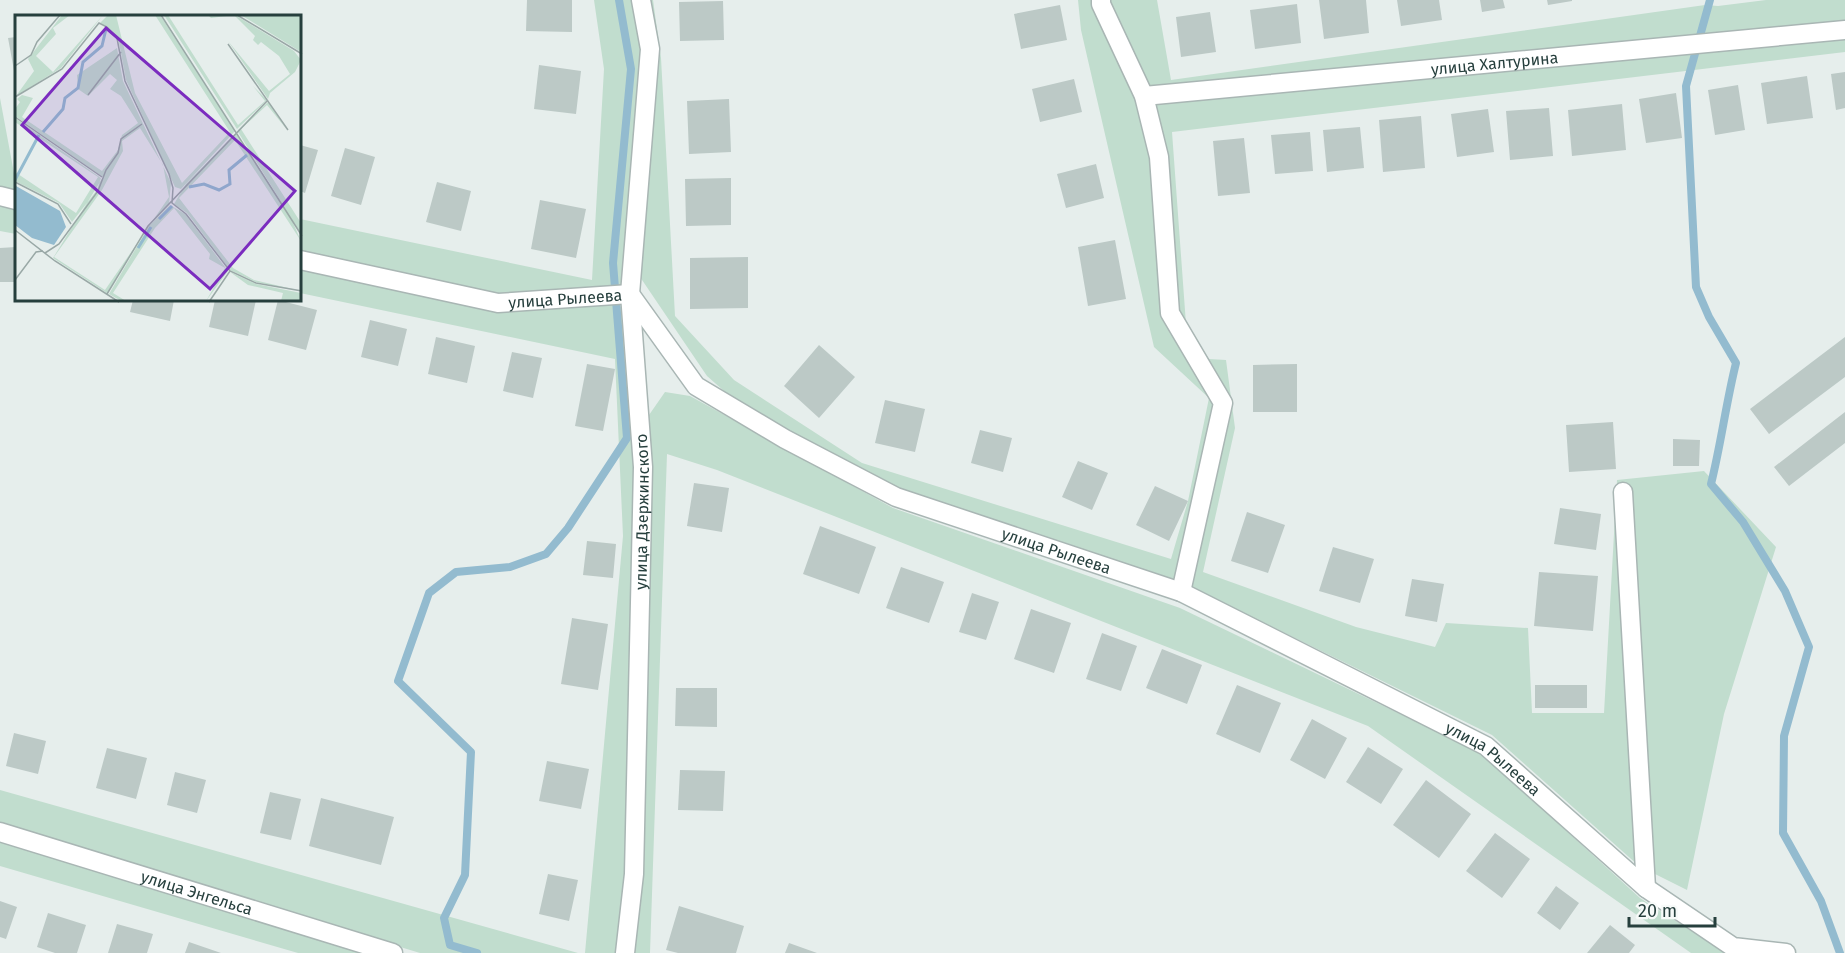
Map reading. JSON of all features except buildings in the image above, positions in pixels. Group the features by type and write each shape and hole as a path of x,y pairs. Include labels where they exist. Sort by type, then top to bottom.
{"street":[{"name":"улица Дзержинского","path":"625,953 634,874 643,467 630,294 650,50 641,0"},
{"path":"1101,0 1144,96 1159,157 1170,313 1223,403 1181,592"},
{"name":"улица Халтурина","path":"1144,96 1845,30"},
{"path":"0,196 15,200"},
{"name":"улица Рылеева","path":"302,260 498,303 630,294 696,386 785,439 896,497 1181,592 1486,746 1646,888 1733,947 1786,953"},
{"path":"1623,492 1646,888"},
{"name":"улица Энгельса","path":"0,832 393,953"}],"green space":[{"path":"594,0 637,0 646,51 627,273 621,287 501,294 302,252 302,219 592,280 604,69"},
{"path":"646,0 653,0 661,58 675,316 734,380 862,463 1171,559 1188,501 1209,398 1154,347 1081,30 1078,0 1096,0 1140,100 1845,38 1845,52 1172,132 1186,324 1209,359 1226,360 1235,428 1203,572 1356,627 1435,647 1446,623 1528,628 1532,713 1604,713 1617,480 1704,471 1776,547 1724,714 1687,890 1639,866 1492,735 1183,583 900,492 732,398 707,376 638,274"},
{"path":"1108,0 1157,0 1171,80 1705,5 1718,6 1766,0 1845,0 1845,24 1148,90"},
{"path":"0,98 15,179 15,192 0,188"},
{"path":"0,206 15,209 15,234 0,231"},
{"path":"302,270 500,312 613,302 626,310 638,467 628,872 618,953 585,953 623,536 615,359 302,293"},
{"path":"665,392 690,396 893,508 1180,608 1481,753 1640,898 1726,953 1691,953 1368,726 717,470 667,454 650,953 630,953 650,454 649,415"},
{"path":"0,790 578,953 420,953 0,825"},
{"path":"0,838 371,953 298,953 0,866"}],"waterway":[{"path":"477,953 450,945 444,918 465,875 471,752 398,681 429,593 456,572 510,567 546,554 568,528 627,438 613,263 631,69 619,0"},
{"path":"1710,0 1686,86 1696,287 1709,317 1736,363 1711,484 1743,522 1785,591 1809,647 1784,736 1783,833 1821,901 1840,953"}]}
